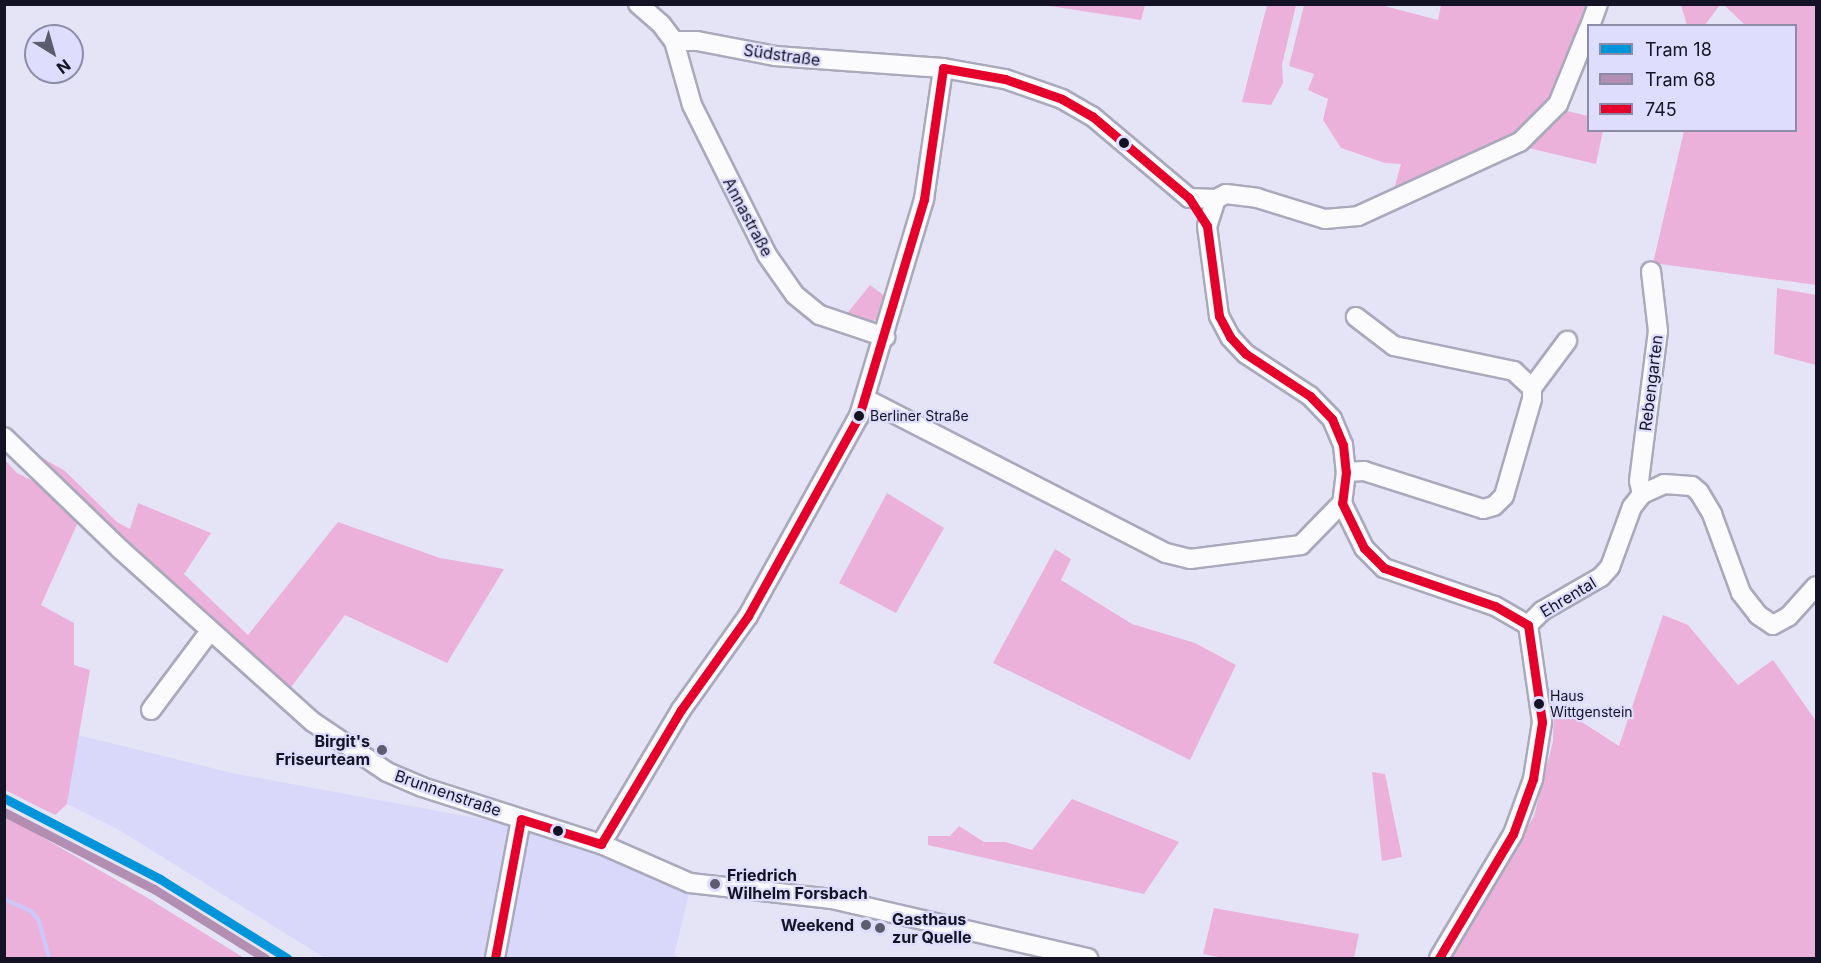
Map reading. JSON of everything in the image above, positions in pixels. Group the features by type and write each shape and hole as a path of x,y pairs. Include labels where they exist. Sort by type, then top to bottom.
{"street":[{"path":"638,4 661,24 674,41"},
{"path":"1591,24 1598,4"},
{"path":"1190,198 1216,199 1226,194 1257,198 1325,219 1358,216 1520,142 1558,104 1587,32"},
{"name":"Südstraße","path":"674,41 697,41 787,57 943,68 1005,79 1062,99 1092,116 1190,198 1207,226"},
{"name":"Annastraße","path":"674,41 692,105 762,246 795,296 820,315 885,337"},
{"path":"601,844 681,710 748,616 866,399 924,199 943,68"},
{"path":"1216,199 1207,226 1219,316 1230,337 1246,354 1310,396 1332,419 1343,445 1346,472 1342,503 1364,548 1384,568 1495,606 1528,625"},
{"name":"Rebengarten","path":"1642,494 1639,481 1658,331 1651,271"},
{"path":"1356,318 1394,346 1514,371 1532,388"},
{"path":"1346,472 1364,471 1483,509 1494,506 1504,496 1532,388 1567,341"},
{"path":"866,399 1156,548 1190,559 1301,545 1342,503"},
{"name":"Brunnenstraße","path":"4,437 120,549 313,722 387,772 521,819 601,844 690,883 831,899 1088,958"},
{"path":"1642,494 1664,484 1692,486 1699,492 1712,514 1740,593 1758,615 1773,625 1789,616 1816,586"},
{"name":"Ehrental","path":"1439,958 1513,834 1533,779 1542,722 1528,625 1542,611 1601,577 1610,567 1632,507 1642,494"},
{"path":"151,710 210,631"},
{"path":"495,958 521,819"}],"shaded area":[{"path":"1145,4 1141,20 1043,5"},
{"path":"1681,4 1720,5 1706,24 1687,24"},
{"path":"1267,5 1296,5 1282,65 1283,83 1271,105 1242,102"},
{"path":"1304,5 1381,5 1438,20 1441,5 1590,5 1563,110 1587,116 1587,132 1603,132 1596,164 1503,142 1394,189 1401,164 1385,163 1341,148 1323,120 1328,99 1308,90 1314,74 1289,66"},
{"path":"1724,5 1816,5 1816,285 1653,263 1684,132 1797,132 1797,24 1744,24"},
{"path":"870,285 886,297 880,318 868,323 845,316"},
{"path":"1777,288 1816,295 1816,365 1774,354"},
{"path":"34,453 65,471 117,522 130,529 138,503 211,533 184,574 248,635 338,522 440,558 504,569 447,663 345,615 289,690 65,488"},
{"path":"4,459 17,473 41,485 79,520 41,605 74,623 74,665 90,670 67,804 55,815 5,790"},
{"path":"887,493 944,528 896,613 839,583"},
{"path":"1055,549 1071,559 1061,580 1132,624 1195,643 1236,665 1190,760 993,663"},
{"path":"1663,615 1688,625 1738,685 1773,660 1816,721 1816,958 1450,958 1534,816 1553,741 1554,704 1619,746"},
{"path":"78,735 232,773 530,828 611,856 690,890 674,955 681,958 507,958 487,955 486,958 325,958 119,830 67,804"},
{"path":"1372,772 1385,774 1402,857 1382,861"},
{"path":"1072,799 1179,842 1144,894 928,845 928,836 950,836 959,826 984,842 1005,842 1032,850"},
{"path":"4,815 146,897 244,958 5,958"},
{"path":"1214,908 1359,934 1354,958 1224,958 1203,954"}],"waterway":[{"path":"4,899 31,911 39,921 49,958"}],"tram line":[{"name":"18","path":"4,798 160,879 287,958"},
{"name":"68","path":"4,812 154,889 265,958"}],"transit line":[{"name":"745","path":"943,68 1005,79 1062,99 1092,116 1189,198 1207,226 1219,316 1230,337 1246,354 1310,396 1332,419 1343,445 1346,472 1342,503 1364,548 1384,568 1495,606 1528,625"},
{"name":"745","path":"601,844 681,710 748,616 859,416 924,199 943,68"},
{"name":"745","path":"1439,958 1513,834 1533,779 1542,722 1528,625"},
{"name":"745","path":"521,819 601,844"},
{"name":"745","path":"495,958 521,819"}],"place":[{"name":"Berliner Straße","path":"859,416"},
{"name":"Haus Wittgenstein","path":"1539,704"},
{"name":"Birgit's Friseurteam","path":"382,750"},
{"name":"Friedrich Wilhelm Forsbach","path":"715,884"},
{"name":"Weekend","path":"866,925"},
{"name":"Gasthaus zur Quelle","path":"880,928"}]}
